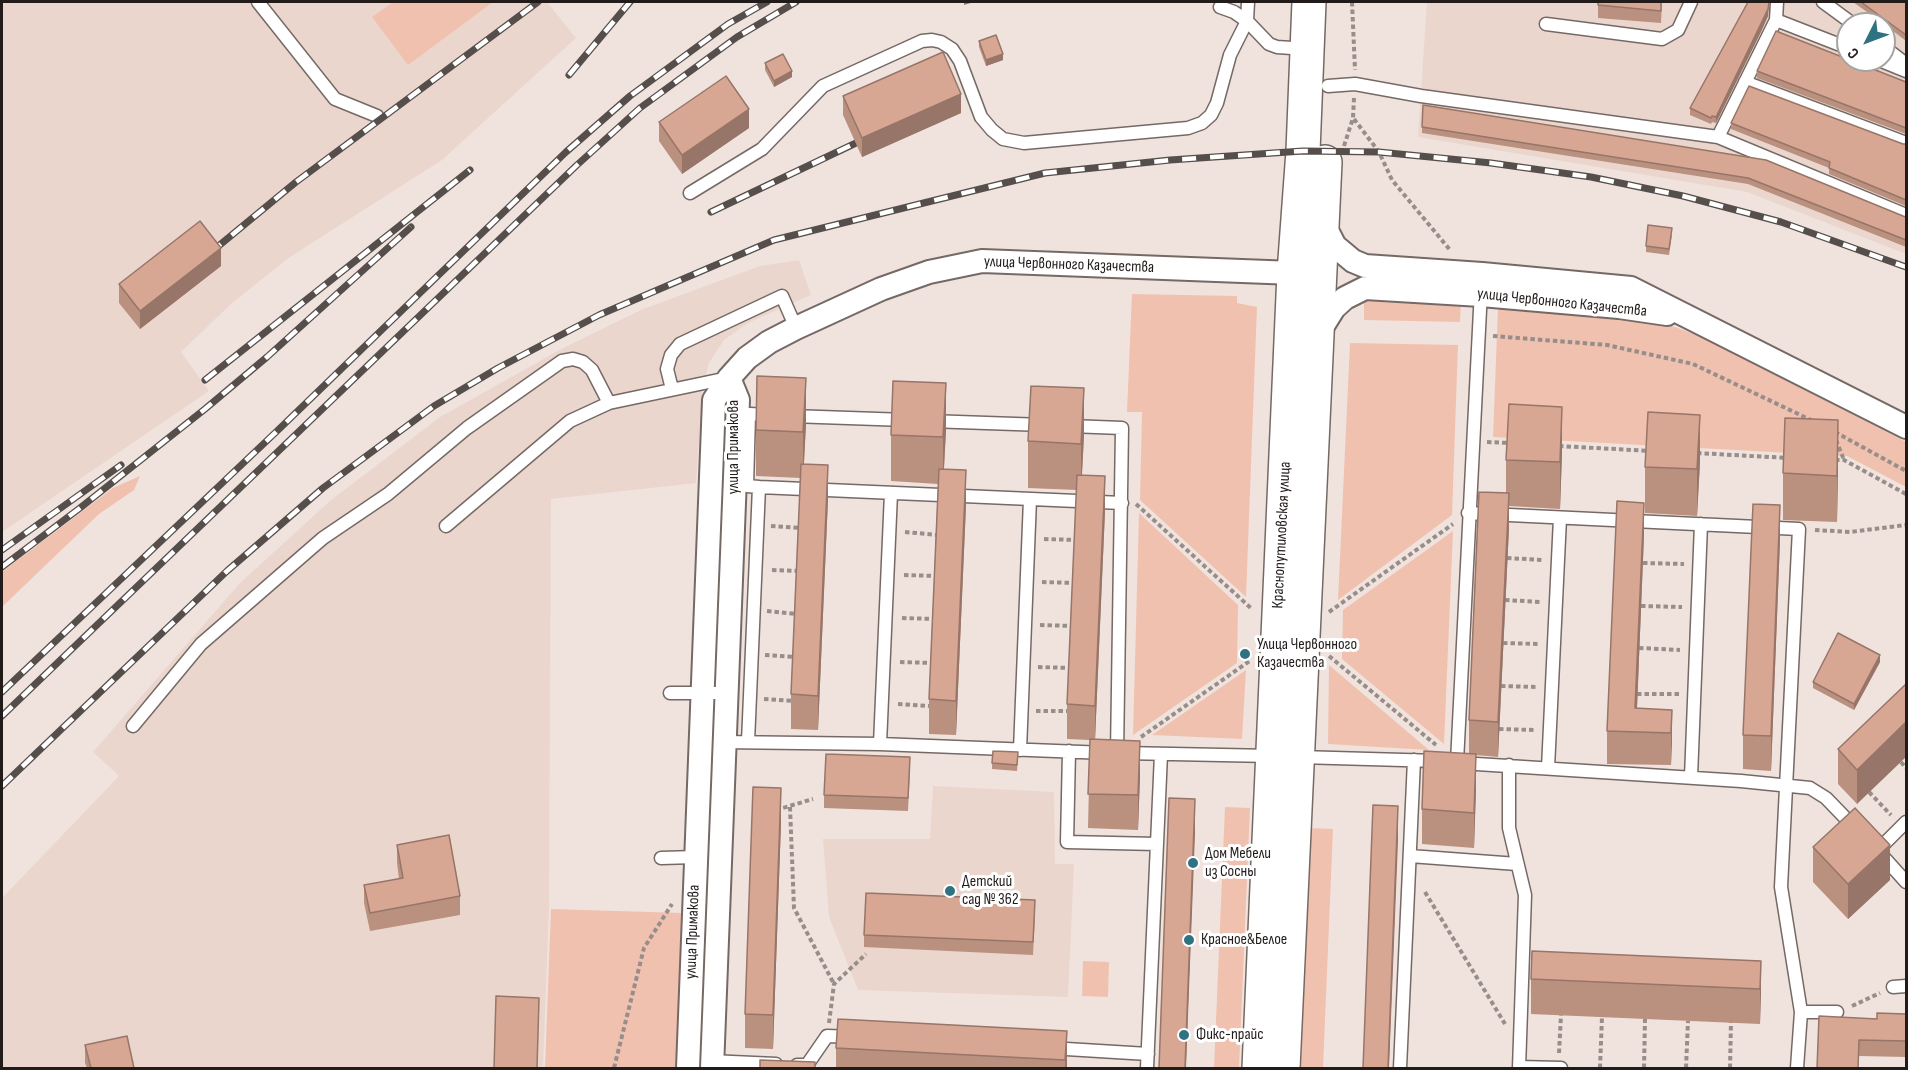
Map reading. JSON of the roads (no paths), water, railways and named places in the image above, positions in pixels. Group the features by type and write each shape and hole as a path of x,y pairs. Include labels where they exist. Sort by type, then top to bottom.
{"main road":[{"name":"Краснопутиловская улица","path":"1283,1068 1284,757 1294,273 1304,151 1309,2"},
{"name":"Краснопутиловская улица","path":"1259,1068 1316,338 1328,86 1325,2"}],"street":[{"name":"улица Червонного Казачества","path":"1322,220 1335,246 1353,261 1365,266 1687,317 1906,427"},
{"name":"улица Червонного Казачества","path":"729,378 747,358 769,342 796,328 881,289 930,272 982,261 1294,273"},
{"name":"улица Червонного Казачества","path":"1316,338 1334,308 1345,298 1365,288 1481,284"},
{"name":"улица Примакова","path":"688,1064 714,400 729,378"},
{"name":"улица Примакова","path":"712,1065 738,400 729,378"}],"lane":[{"path":"258,2 334,99 377,116"},
{"path":"690,193 762,149 823,86 922,41 933,39 952,50 960,61 981,117 1003,139 1024,143 1188,128 1202,123 1211,115 1217,103 1230,55 1247,21 1248,2"},
{"path":"1546,24 1662,39 1678,30 1691,2"},
{"path":"1718,137 1776,20 1778,2"},
{"path":"1823,2 1837,12"},
{"path":"1220,7 1234,12 1247,21 1269,44 1277,47 1307,49"},
{"path":"1776,20 1836,43"},
{"path":"1745,82 1906,143"},
{"path":"1328,86 1355,84 1421,96 1718,137 1906,215"},
{"path":"1457,762 1481,284"},
{"path":"672,389 667,369 670,355 680,344 782,296 796,328"},
{"path":"133,726 201,644 323,538 388,494 467,428 562,361 573,359 583,362 592,370 609,404"},
{"path":"446,526 570,422 609,404 729,378"},
{"path":"1117,753 1122,503 1122,428 749,414 747,486 1122,503"},
{"path":"748,742 759,487"},
{"path":"880,744 891,493"},
{"path":"1020,750 1030,499"},
{"path":"1468,513 1799,529 1781,887 1800,1012 1797,1068"},
{"path":"1548,768 1560,518"},
{"path":"1690,777 1701,524"},
{"path":"670,693 726,693"},
{"path":"701,741 1414,760 1785,784 1810,788 1826,798 1906,882"},
{"path":"1070,752 1067,842 1157,844"},
{"path":"1147,1068 1161,754"},
{"path":"1400,1068 1414,760"},
{"path":"1509,765 1509,828 1525,895 1519,1068 1559,1068"},
{"path":"1870,843 1904,824"},
{"path":"661,858 696,857"},
{"path":"1409,861 1518,864"},
{"path":"1893,987 1906,986"},
{"path":"1800,1012 1837,1012"},
{"path":"688,1064 807,1065 827,1036 863,1038"},
{"path":"1041,1048 1148,1054"}],"railway":[{"path":"210,253 296,182 538,2"},
{"path":"569,75 630,2"},
{"path":"2,692 566,152 630,96 728,24 767,2"},
{"path":"2,716 577,165 640,108 737,37 796,2"},
{"path":"711,212 856,143"},
{"path":"2,786 227,571 323,488 434,406 498,368 599,315 774,240 1045,173 1170,160 1303,151 1379,152 1491,163 1591,177 1683,196 1781,222 1906,267"},
{"path":"205,380 470,170"},
{"path":"2,567 205,409 267,357 411,227"},
{"path":"2,550 121,465"}],"place":[{"name":"Улица Червонного Казачества","path":"1245,654"},
{"name":"Дом Мебели из Сосны","path":"1193,863"},
{"name":"Детский сад № 362","path":"950,891"},
{"name":"Красное&Белое","path":"1189,940"},
{"name":"Фикс-прайс","path":"1184,1035"}]}
